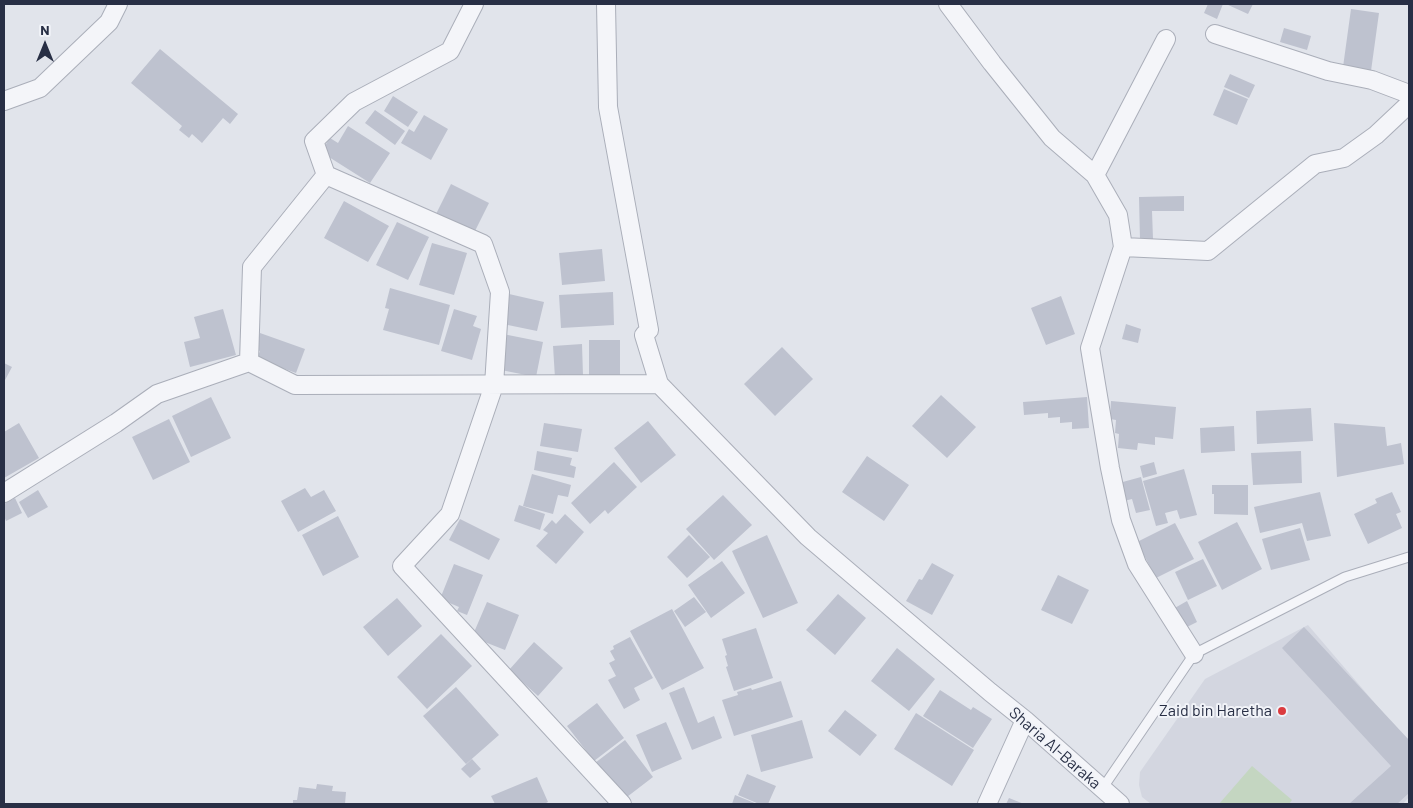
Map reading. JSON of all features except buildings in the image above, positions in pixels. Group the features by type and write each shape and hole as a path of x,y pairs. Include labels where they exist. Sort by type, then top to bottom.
{"street":[{"path":"4,101 40,88 109,22 118,4"},
{"path":"474,4 450,51 354,102 314,141 326,175 483,244 500,292 494,385 450,514 402,566 622,804"},
{"path":"4,492 116,424 157,394 249,362 295,385 658,384 644,335 649,330 608,107 606,4"},
{"path":"948,4 1052,138 1095,175 1118,215 1123,247 1090,348 1110,468 1121,520 1137,564 1194,654"},
{"path":"1215,34 1328,71 1372,80 1409,94"},
{"path":"1095,175 1166,38"},
{"path":"1123,247 1208,251 1314,164 1344,158 1376,135 1409,104"},
{"path":"249,362 252,266 326,175"},
{"name":"Sharia Al-Baraka","path":"658,384 808,537 1025,720 1120,804"},
{"path":"987,804 1025,720"}],"lane":[{"path":"1102,789 1194,654 1345,577 1409,557"}],"shaded area":[{"name":"Zaid bin Haretha","path":"1308,625 1409,743 1409,797 1403,804 1151,804 1142,797 1139,785 1140,772 1205,679"}],"green space":[{"path":"1252,766 1292,800 1289,804 1219,804"}],"place":[{"name":"Zaid bin Haretha","path":"1282,711"}]}
